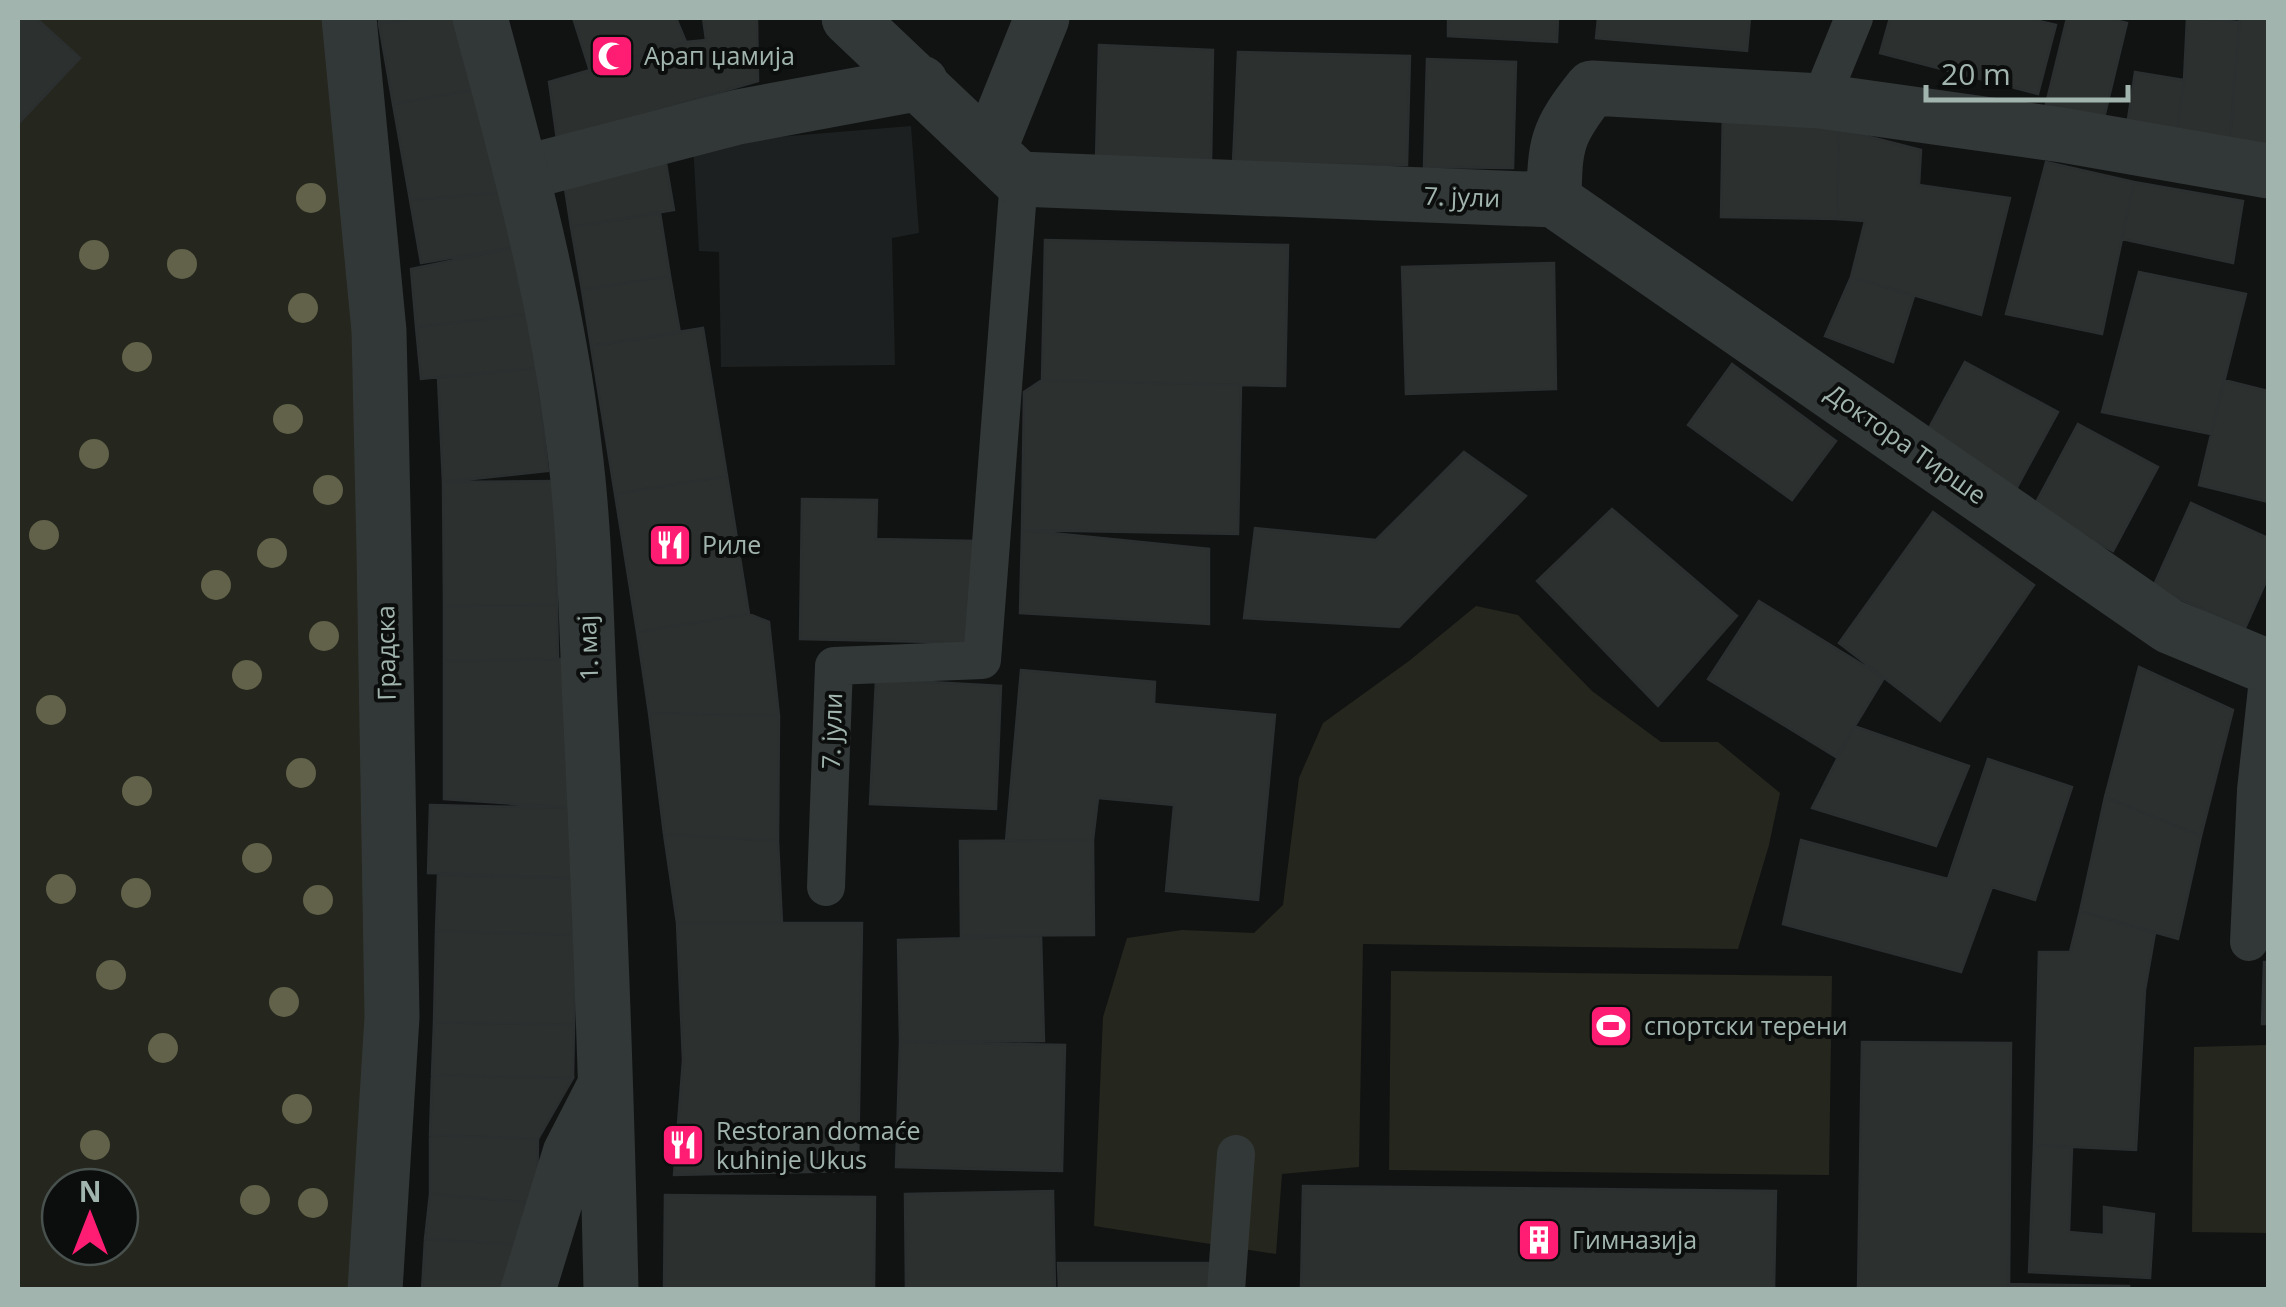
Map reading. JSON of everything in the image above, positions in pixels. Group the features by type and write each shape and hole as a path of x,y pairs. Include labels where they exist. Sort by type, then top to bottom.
{"street":[{"name":"Градска","path":"349,18 378,331 387,677 392,1017 376,1290"},
{"name":"1. мај","path":"480,18 522,173 552,312 574,444 587,596 610,1290"},
{"path":"849,18 1004,164 1042,18"},
{"path":"522,173 738,117 921,84"},
{"path":"1554,200 1554,150 1565,122 1592,88 1820,102 2062,135 2268,171"},
{"name":"7. јули","path":"1004,164 1554,200"},
{"name":"Доктора Тирше","path":"1554,200 2168,626 2268,667"},
{"path":"528,1290 570,1153 606,1084"}],"lane":[{"path":"1820,102 1854,18"},
{"name":"7. јули","path":"826,887 834,666 982,660 1004,164"},
{"path":"2249,942 2256,790 2268,679"},
{"path":"1226,1290 1236,1154"}],"shaded area":[{"path":"18,18 349,18 375,1289 18,1289"},
{"path":"911,126 919,233 892,238 895,365 721,367 719,252 699,251 693,144"},
{"path":"1476,606 1518,615 1592,691 1661,742 1718,742 1780,793 1738,949 1363,944 1359,1167 1282,1174 1276,1254 1094,1226 1103,1017 1127,938 1182,930 1254,933 1283,905 1299,778 1323,723"},
{"name":"спортски терени","path":"1391,971 1832,976 1829,1175 1389,1170"},
{"path":"2268,1045 2268,1233 2192,1232 2194,1047"}],"building":[{"path":"18,18 36,18 80,58 18,124"},
{"path":"379,18 417,18 379,24"},
{"path":"417,18 466,18 478,89 393,104 379,24"},
{"name":"Арап џамија","path":"573,18 676,18 686,42 590,71"},
{"path":"703,18 757,18 758,81 557,140 549,82 686,42 706,40"},
{"path":"1448,18 1558,18 1557,42 1448,36"},
{"path":"1598,18 1750,18 1747,51 1596,38"},
{"path":"1890,18 2027,18 2056,25 2038,94 1880,53"},
{"path":"2067,18 2106,18 2127,23 2104,118 2046,104"},
{"path":"2187,18 2239,22 2230,142 2177,133"},
{"path":"2240,18 2268,18 2268,145 2230,142"},
{"path":"1099,45 1213,50 1211,163 1096,160"},
{"path":"1238,52 1410,56 1407,165 1233,163"},
{"path":"1427,59 1516,62 1513,168 1424,167"},
{"path":"2135,72 2184,80 2177,133 2127,126"},
{"path":"478,89 522,191 410,200 393,104"},
{"path":"1723,109 1839,110 1837,219 1721,217"},
{"path":"1839,129 1921,150 1919,185 2010,198 1981,315 1851,277 1865,221 1837,219"},
{"path":"663,146 674,210 571,227 561,163"},
{"path":"2046,162 2134,182 2102,334 2006,314"},
{"path":"2134,182 2243,201 2233,263 2122,239"},
{"path":"522,191 522,246 421,263 410,200"},
{"path":"660,213 670,276 582,290 571,227"},
{"path":"1045,240 1288,245 1285,386 1042,380"},
{"path":"522,246 529,314 416,327 411,269"},
{"path":"1554,263 1556,389 1406,394 1402,267"},
{"path":"2139,272 2246,294 2211,434 2102,412"},
{"path":"670,276 680,333 591,346 582,290"},
{"path":"1851,277 1914,296 1893,362 1825,336"},
{"path":"529,314 537,368 421,379 416,327"},
{"path":"703,328 727,476 615,494 591,346"},
{"path":"1965,362 2058,412 2016,489 1923,439"},
{"path":"1732,364 1836,441 1792,500 1688,425"},
{"path":"537,368 548,471 443,482 438,378"},
{"path":"1042,380 1241,385 1238,534 1022,530 1024,392"},
{"path":"2224,380 2268,391 2268,502 2199,485"},
{"path":"2078,424 2158,467 2113,551 2033,508"},
{"path":"1464,452 1526,496 1399,627 1244,618 1255,528 1376,540"},
{"path":"727,476 749,614 637,632 615,494"},
{"path":"556,481 557,605 444,606 443,482"},
{"path":"802,499 877,500 876,539 977,541 975,643 800,639"},
{"path":"2191,503 2268,538 2268,577 2245,628 2153,587"},
{"path":"1612,509 1737,616 1658,706 1537,581"},
{"path":"1933,512 2034,585 1940,721 1839,643"},
{"path":"1022,530 1209,549 1209,624 1020,613"},
{"path":"1759,601 1884,678 1836,757 1708,679"},
{"path":"557,605 558,659 444,661 444,606"},
{"path":"749,614 769,622 779,716 649,713 637,632"},
{"path":"568,659 575,808 444,799 444,661"},
{"path":"2139,667 2233,710 2201,836 2105,797"},
{"path":"1021,670 1155,682 1154,704 1275,715 1258,900 1166,891 1174,805 1098,798 1093,840 1006,841"},
{"path":"876,679 1001,686 996,809 870,804"},
{"path":"649,713 779,716 778,841 664,834"},
{"path":"1854,726 1969,766 1936,846 1812,808"},
{"path":"1988,759 2072,787 2035,900 1992,887 1961,972 1783,924 1801,840 1948,879"},
{"path":"2105,797 2201,836 2178,939 2080,911"},
{"path":"430,805 575,808 574,878 428,873"},
{"path":"664,834 778,841 782,923 677,923"},
{"path":"1093,840 1094,935 961,936 960,841"},
{"path":"438,875 574,878 572,935 436,931"},
{"path":"2080,911 2155,933 2145,990 2136,1150 2034,1145 2039,952 2070,952"},
{"path":"677,923 862,923 858,1171 674,1175 683,1060"},
{"path":"436,931 577,935 574,1025 434,1022"},
{"path":"1041,936 1044,1041 900,1042 898,940"},
{"path":"2264,962 2268,962 2268,1024 2262,1024"},
{"path":"434,1022 574,1025 573,1078 432,1075"},
{"path":"900,1042 1065,1045 1062,1171 896,1167"},
{"path":"1862,1042 2011,1043 2009,1290 1858,1290"},
{"path":"432,1075 573,1078 538,1139 430,1135"},
{"path":"430,1135 538,1139 537,1199 525,1202 430,1194"},
{"path":"2034,1145 2072,1148 2069,1232 2104,1235 2104,1207 2154,1214 2150,1278 2029,1272"},
{"name":"Гимназија","path":"1303,1186 1776,1191 1774,1290 1301,1290"},
{"path":"1053,1191 1055,1290 906,1290 905,1194"},
{"path":"430,1194 525,1202 522,1245 425,1239"},
{"path":"665,1195 875,1197 874,1290 664,1290"},
{"path":"425,1239 522,1245 507,1290 422,1290"},
{"path":"1058,1263 1216,1263 1217,1290 1059,1290"},
{"path":"2009,1284 2129,1286 2129,1290 2009,1290"}],"place":[{"name":"Арап џамија","path":"612,56"},
{"name":"Риле","path":"670,545"},
{"name":"спортски терени","path":"1611,1026"},
{"name":"Restoran domaće kuhinje Ukus","path":"683,1145"},
{"name":"Гимназија","path":"1539,1240"}]}
